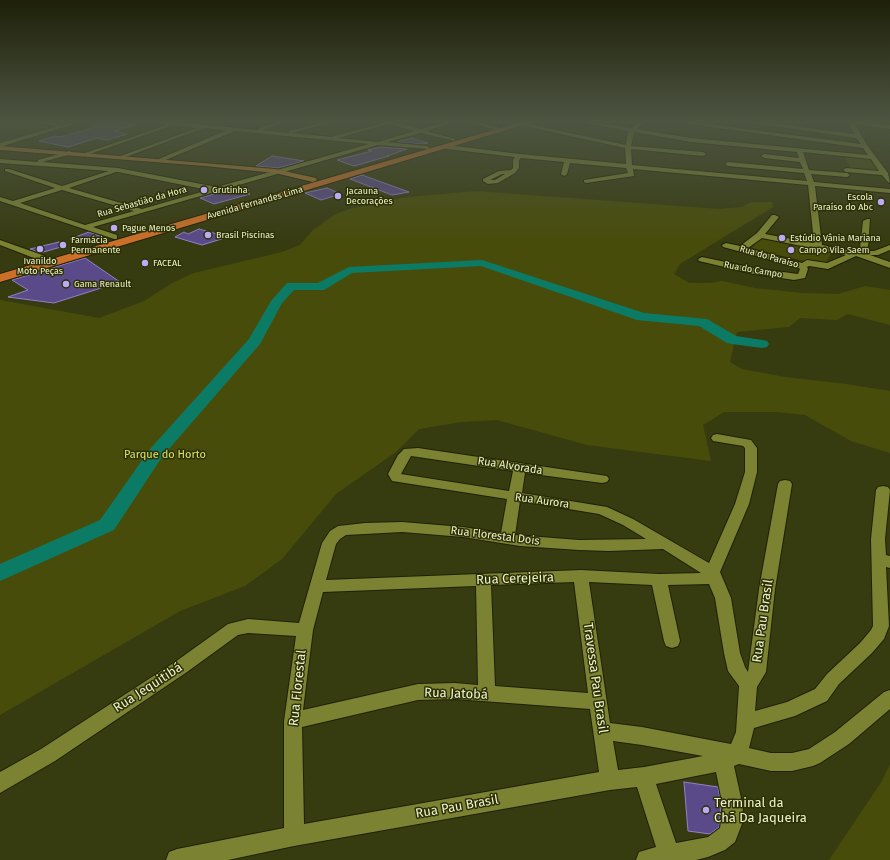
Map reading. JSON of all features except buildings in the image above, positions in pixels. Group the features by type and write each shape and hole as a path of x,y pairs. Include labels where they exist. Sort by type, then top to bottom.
{"highway":[{"name":"Avenida Fernandes Lima","path":"0,269 380,161"},
{"name":"Avenida Fernandes Lima","path":"0,278 392,161"}],"main road":[{"path":"172,161 281,172 313,180"}],"street":[{"path":"0,172 42,161"},
{"name":"Rua Sebastião da Hora","path":"86,227 318,161"},
{"path":"513,172 501,172 485,180 496,182 513,172 518,161"},
{"path":"568,161 564,171 588,165"},
{"path":"579,161 628,166 660,161"},
{"path":"586,181 631,174 628,161"},
{"path":"672,161 727,175 890,191"},
{"path":"727,175 728,161"},
{"path":"729,161 807,171 854,161"},
{"path":"765,161 768,179"},
{"path":"803,161 811,183 818,246"},
{"path":"839,161 843,164 885,173"},
{"path":"877,161 890,181"},
{"path":"0,162 118,170 218,190"},
{"path":"843,164 853,187"},
{"path":"8,170 62,188 142,211"},
{"path":"14,203 118,170"},
{"path":"2,201 14,203 114,237"},
{"path":"742,249 760,235 775,217"},
{"path":"866,255 864,248 867,221"},
{"path":"760,235 854,254 866,255 890,247"},
{"path":"0,242 42,258"},
{"name":"Rua do Paraíso","path":"726,245 742,249 802,271"},
{"name":"Rua do Campo","path":"702,259 754,271 794,277 802,271 807,263 828,266 854,254"},
{"path":"866,255 890,265"},
{"path":"717,438 750,445 751,448 751,472 742,504 713,575 723,598 732,654 737,671 748,684"},
{"name":"Rua Aurora","path":"418,452 408,452 404,455 395,476 514,497 602,510 628,522 666,544 713,575"},
{"name":"Rua Alvorada","path":"418,452 602,479"},
{"path":"507,538 520,467"},
{"name":"Rua Pau Brasil","path":"177,860 294,836 610,780 644,776 730,758 740,748 747,722 748,684 754,679 757,672 766,597 785,484"},
{"path":"747,722 804,705 821,695 833,679 866,648 878,634 881,626 884,560 878,539 885,514 883,490"},
{"name":"Rua Florestal Dois","path":"329,543 335,534 343,530 366,528 428,528 536,542 586,546 666,544"},
{"name":"Rua Florestal","path":"294,836 293,721 305,630 329,543"},
{"name":"Rua Cerejeira","path":"316,586 581,576 659,580 713,575"},
{"name":"Travessa Pau Brasil","path":"581,576 610,780"},
{"path":"483,580 487,694"},
{"path":"659,580 672,641"},
{"name":"Rua Jequitibá","path":"0,783 48,755 181,667 234,629 248,626 305,630"},
{"name":"Rua Jatobá","path":"293,721 418,692 455,691 598,702"},
{"name":"Rua Pau Brasil","path":"602,731 642,736 730,758 771,762 792,762 813,757 842,738 890,698"},
{"path":"644,776 657,858 708,847 718,843 728,835 732,824 733,807 730,758"}],"green space":[{"path":"847,161 876,161 883,171 851,168"},
{"name":"Parque do Horto","path":"476,191 719,209 742,207 751,202 772,202 773,207 680,264 674,274 689,283 710,283 722,281 755,288 802,293 838,294 865,286 890,290 890,325 848,314 837,320 800,318 789,327 737,332 730,362 742,369 785,377 890,391 890,453 851,441 805,415 776,412 724,412 703,425 711,461 587,445 497,420 461,422 419,429 396,452 336,494 282,559 245,586 180,611 0,715 0,300 99,318 144,301 174,282 194,273 282,252 300,245 312,231 334,215 349,209 407,197"},
{"name":"Campo Vila Saem","path":"762,237 832,252 824,265 751,249"},
{"path":"890,764 890,860 829,860 882,781"}],"waterway":[{"path":"0,573 107,525 156,453 255,341 277,301 291,286 320,287 349,270 482,263 642,317 702,322 732,340 762,344"}],"place":[{"name":"Grutinha","path":"204,190"},
{"name":"Jacauna Decorações","path":"338,196"},
{"name":"Escola Paraíso do Abc","path":"881,202"},
{"name":"Pague Menos","path":"114,228"},
{"name":"Brasil Piscinas","path":"208,235"},
{"name":"Estúdio Vânia Mariana","path":"782,238"},
{"name":"Farmácia Permanente","path":"63,245"},
{"name":"Ivanildo Moto Peças","path":"40,249"},
{"name":"Campo Vila Saem","path":"791,250"},
{"name":"FACEAL","path":"145,263"},
{"name":"Gama Renault","path":"66,284"},
{"name":"Terminal da Chã Da Jaqueira","path":"706,810"}]}
